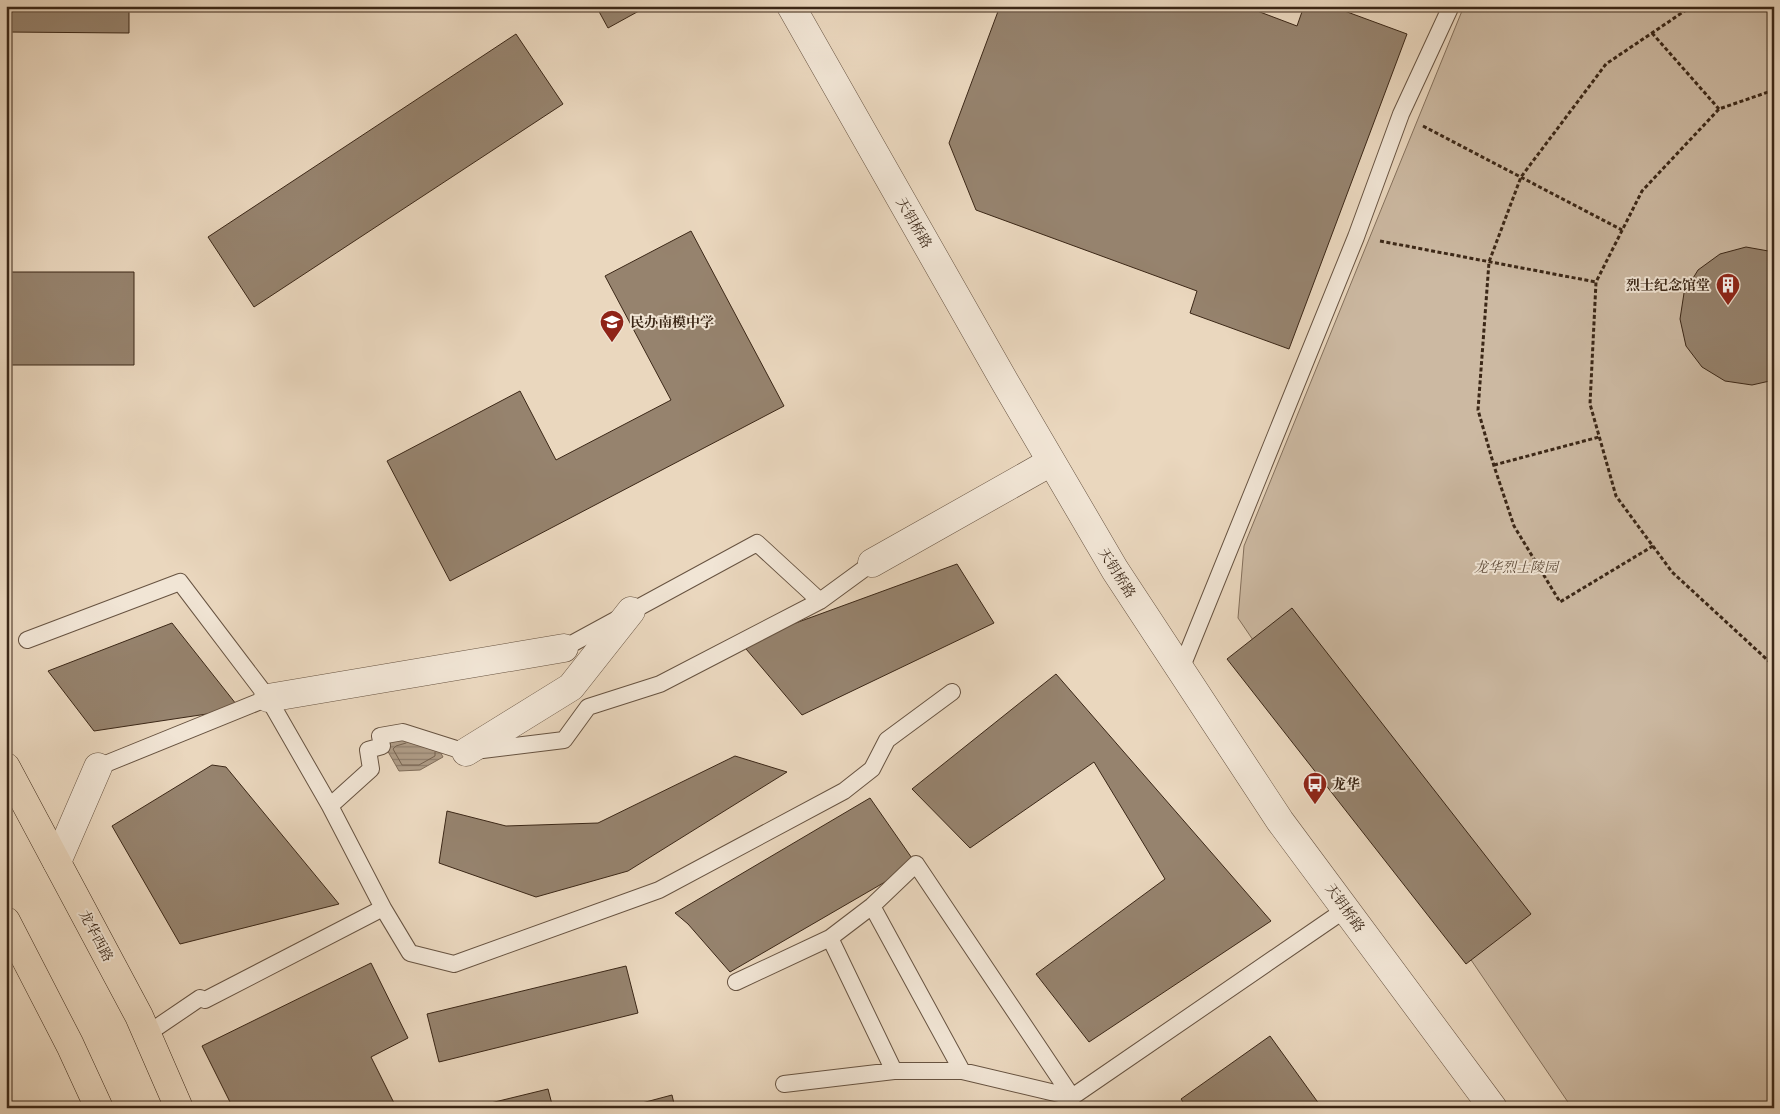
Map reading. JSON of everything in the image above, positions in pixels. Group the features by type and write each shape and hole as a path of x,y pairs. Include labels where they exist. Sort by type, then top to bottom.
{"main road":[{"name":"龙华西路","path":"6,767 139,1016 179,1108"},
{"path":"6,921 70,1045 98,1108"}],"street":[{"name":"天钥桥路","path":"791,6 1051,462 1099,545 1140,610 1181,669 1280,821 1493,1108"},
{"path":"872,562 1051,462"},
{"path":"466,752 571,687 631,611"},
{"path":"268,698 564,648"},
{"path":"57,862 98,768"}],"lane":[{"path":"1181,669 1356,237 1401,114 1451,6"},
{"path":"564,648 757,542 820,601"},
{"path":"330,806 371,769 368,750 382,746 380,736 403,732 466,752 564,740 588,707 660,684 820,601 872,562"},
{"path":"27,640 180,582 268,698 330,806 383,908 410,953 454,964 659,890 844,791 872,769 887,740 952,692"},
{"path":"98,768 268,698"},
{"path":"736,982 830,938 872,906 916,864 1072,1097"},
{"path":"872,906 962,1071"},
{"path":"147,1034 200,998 205,1000 383,908"},
{"path":"784,1084 894,1071 962,1071 1072,1097 1346,909"},
{"path":"830,938 894,1071"}],"path":[{"path":"1653,546 1560,602 1514,526 1478,410 1490,262 1521,177 1606,64 1692,6"},
{"path":"1652,33 1719,109"},
{"path":"1774,90 1719,109 1642,191 1596,282 1590,404 1616,496 1672,572 1774,666"},
{"path":"1401,114 1622,230"},
{"path":"1356,237 1596,282"},
{"path":"1494,466 1600,437"}],"green space":[{"name":"龙华烈士陵园","path":"1464,6 1774,6 1774,1108 1572,1108 1238,618 1244,546"}],"water":[{"path":"407,737 437,746 443,757 420,770 399,771 386,748 393,741"}],"building":[{"path":"6,6 129,6 129,33 6,32"},
{"path":"596,6 648,6 608,28"},
{"path":"1000,6 1244,6 1297,26 1304,6 1331,6 1407,34 1289,349 1190,313 1197,291 976,210 949,143"},
{"path":"516,34 563,104 254,307 208,237"},
{"path":"691,231 784,406 450,581 387,461 520,391 556,460 671,400 605,276"},
{"name":"烈士纪念馆堂","path":"1746,247 1774,252 1774,380 1752,385 1725,381 1702,367 1686,346 1680,319 1684,293 1698,270 1720,254"},
{"path":"6,272 134,272 134,365 6,365"},
{"path":"957,564 994,623 802,715 741,643"},
{"path":"1292,608 1531,914 1466,964 1227,659"},
{"path":"172,623 240,709 94,731 48,671"},
{"path":"1056,674 1271,921 1089,1042 1036,974 1165,879 1094,762 970,848 912,789"},
{"path":"735,756 787,772 628,871 536,897 439,863 447,811 506,826 598,823"},
{"path":"212,765 226,767 339,904 180,944 112,826"},
{"path":"870,798 916,864 730,972 688,924 675,913"},
{"path":"371,963 408,1038 371,1057 396,1107 233,1108 202,1046"},
{"path":"626,966 638,1013 439,1062 427,1014"},
{"path":"1270,1036 1322,1108 1187,1108 1181,1099"},
{"path":"548,1089 553,1108 470,1108"},
{"path":"672,1095 675,1108 623,1108"}],"place":[{"name":"烈士纪念馆堂","path":"1728,306"},
{"name":"民办南模中学","path":"612,343"},
{"name":"龙华","path":"1315,805"}]}
